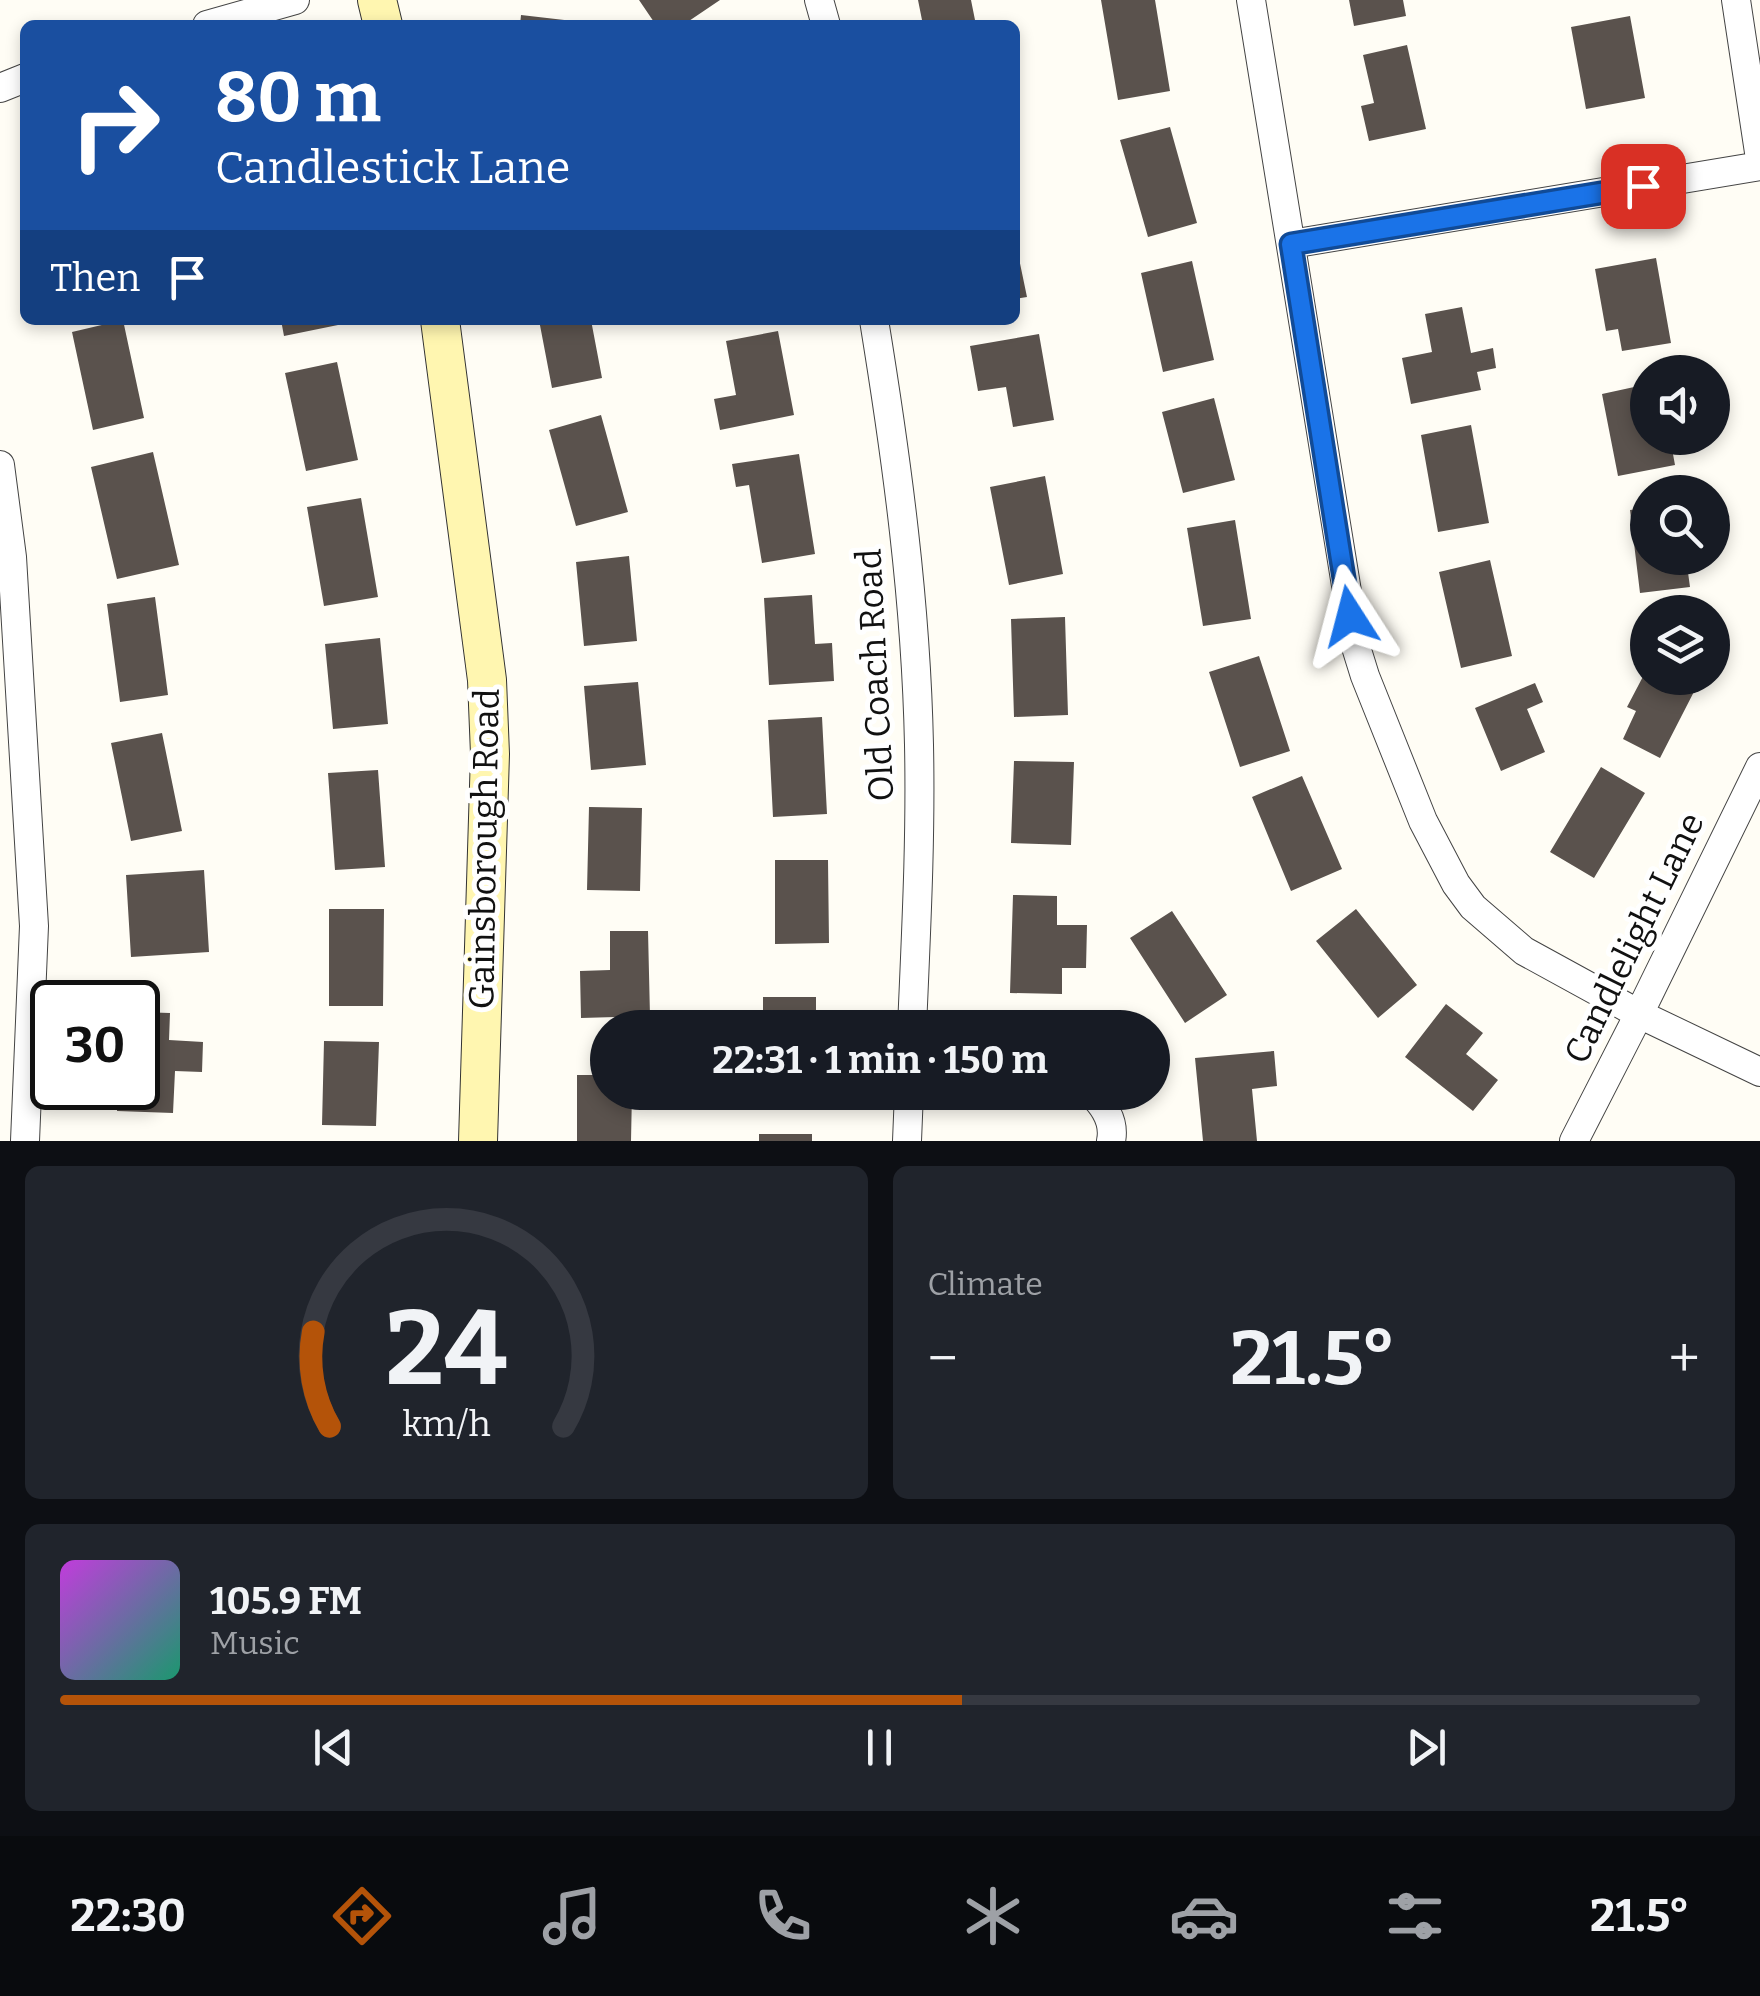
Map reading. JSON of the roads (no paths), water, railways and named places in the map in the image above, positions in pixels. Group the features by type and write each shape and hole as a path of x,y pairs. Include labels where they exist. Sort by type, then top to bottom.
{"street":[{"path":"225,20 295,0"},
{"path":"1251,0 1356,647 1422,821 1456,884 1473,906 1524,952 1639,1014 1760,1072"},
{"path":"1291,244 1760,163 1736,0"},
{"name":"Gainsborough Road","path":"441,325 487,680 490,754 478,1141"},
{"name":"Old Coach Road","path":"875,325 906,540 914,641 920,844 913,1010"},
{"path":"0,465 12,557 9,681 34,926 25,1141"},
{"name":"Candlelight Lane","path":"1574,1141 1760,767"},
{"path":"907,1141 908,1110"},
{"path":"1105,1110 1112,1141"}]}
